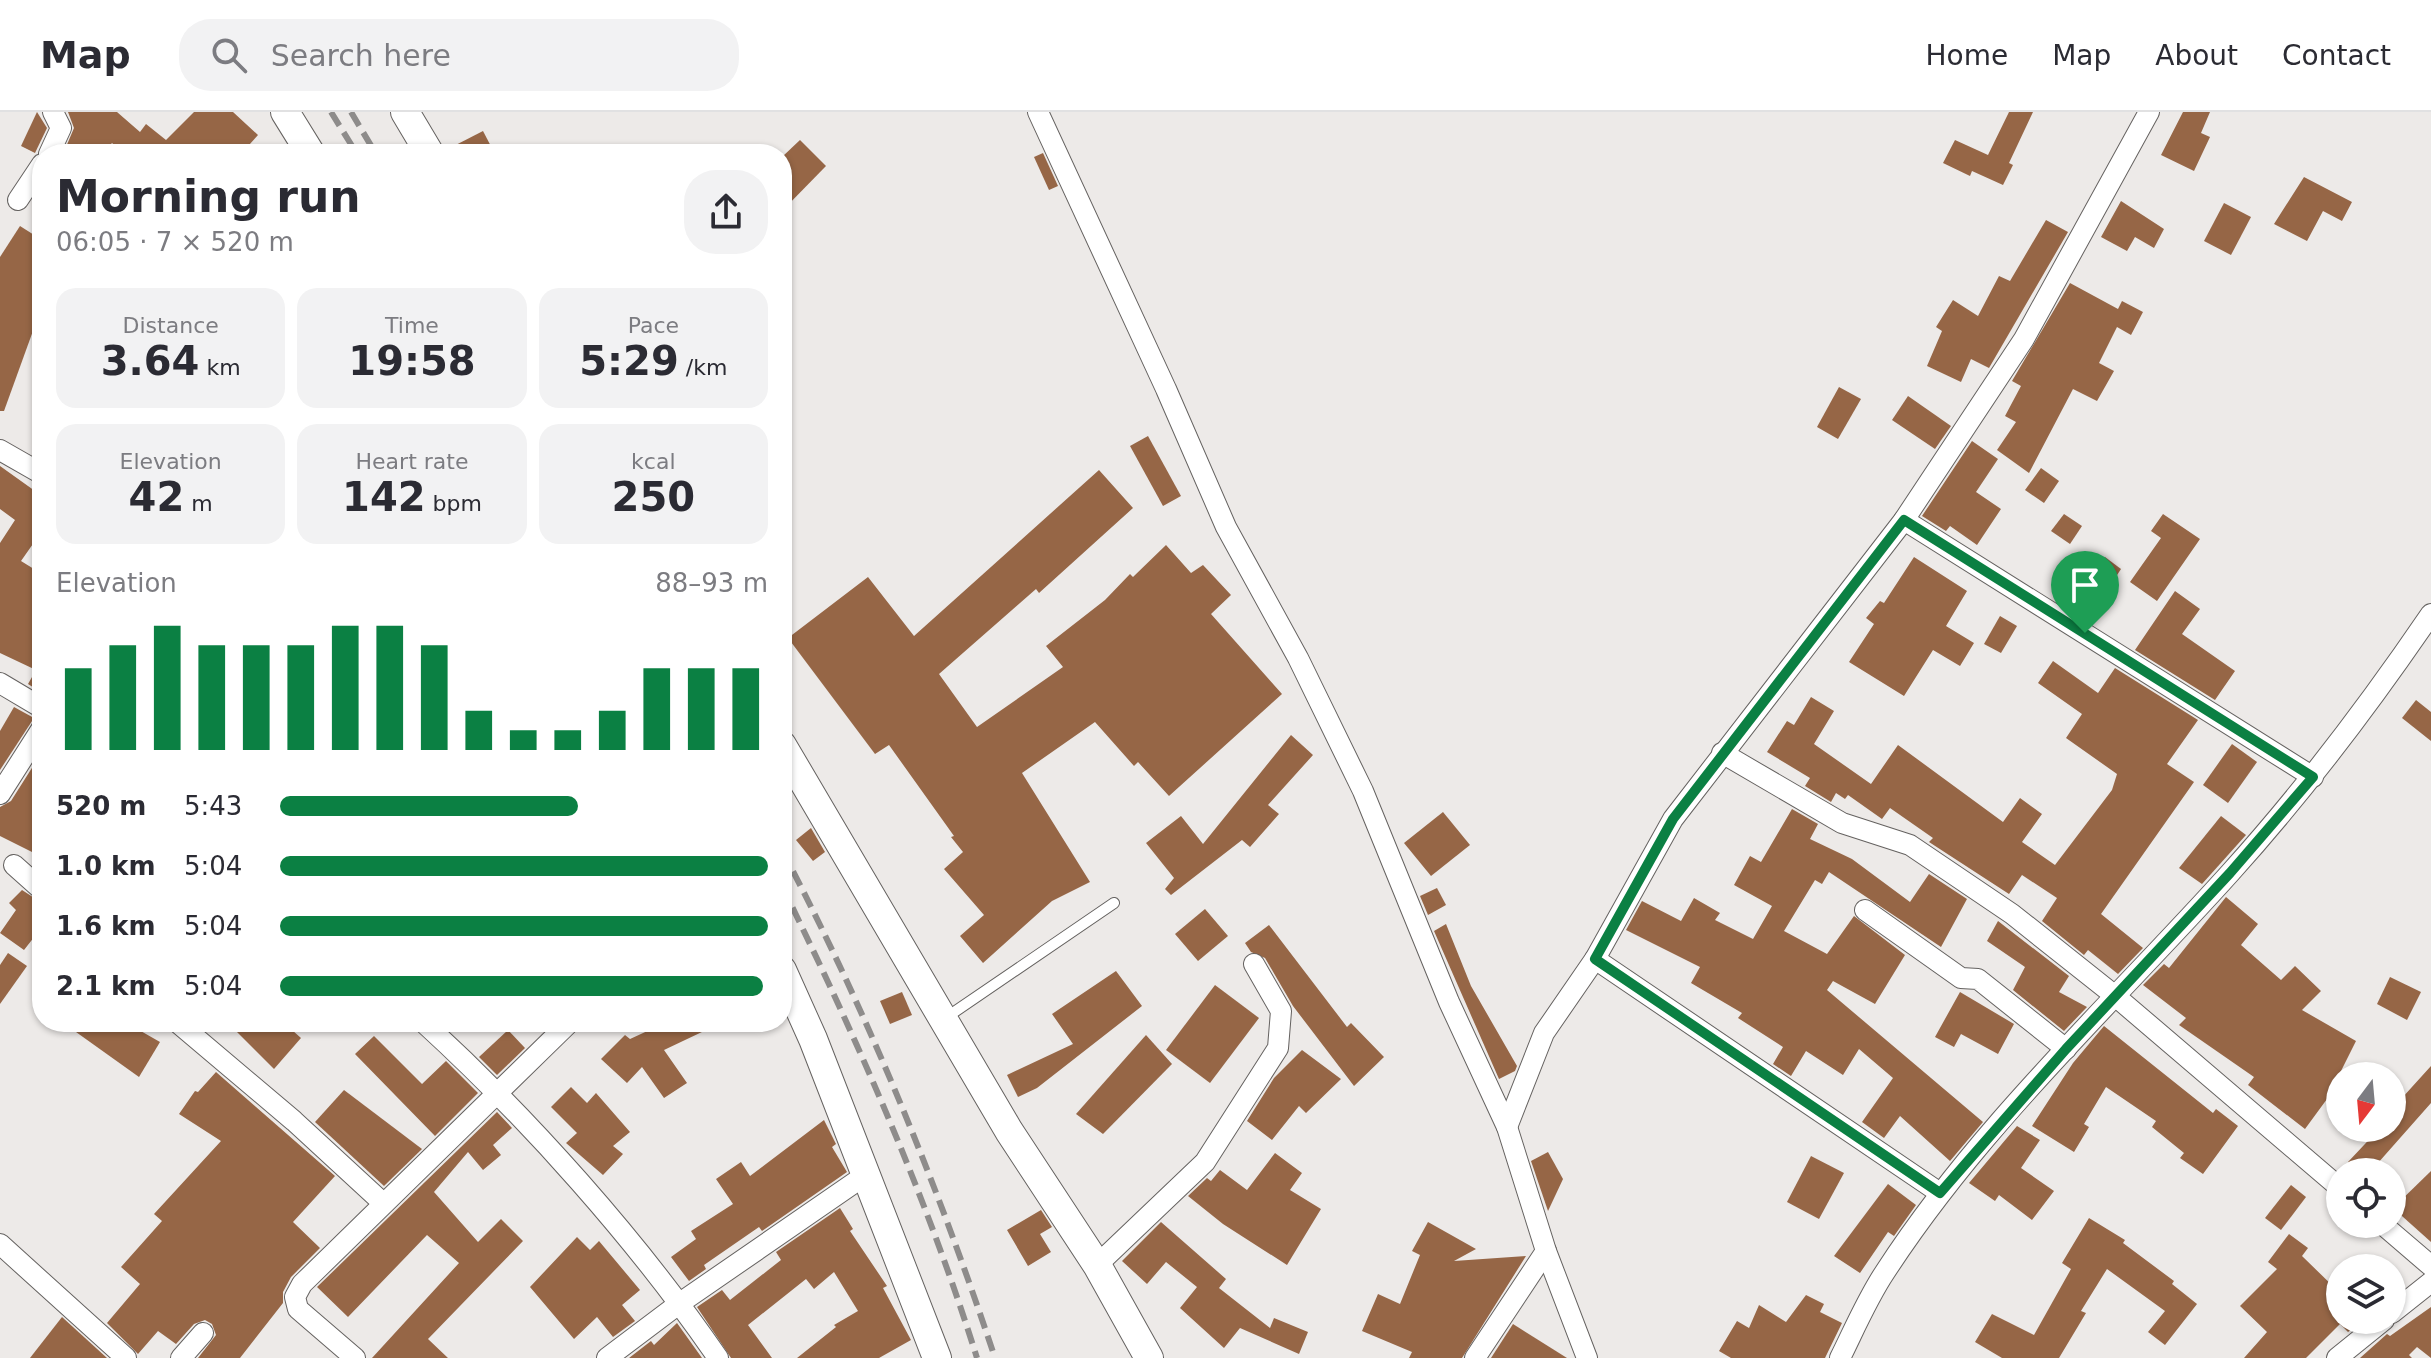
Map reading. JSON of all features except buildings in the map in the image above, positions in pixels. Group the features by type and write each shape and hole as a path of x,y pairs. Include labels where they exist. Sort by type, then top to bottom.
{"main road":[{"path":"285,112 305,144"},
{"path":"405,112 424,144"},
{"path":"792,762 1009,1131 1097,1265 1149,1358"},
{"path":"792,994 867,1174 937,1358"}],"street":[{"path":"53,112 61,128 54,144"},
{"path":"1038,112 1226,527 1298,658 1363,791 1449,1002 1507,1127 1546,1251 1587,1358"},
{"path":"1507,1127 1544,1033 1595,959 1673,819 1904,520 2024,339 2149,112"},
{"path":"18,200 32,179"},
{"path":"0,450 32,468"},
{"path":"1904,520 2313,777"},
{"path":"1840,1358 1883,1274 1940,1193 2114,995 2230,873 2313,777 2431,614"},
{"path":"0,683 32,702"},
{"path":"0,794 32,744"},
{"path":"1722,753 1842,823 1896,840 1925,854 2012,914 2114,995 2326,1176"},
{"path":"14,865 32,881"},
{"path":"1865,910 1961,978 1978,979 2066,1049"},
{"path":"1595,959 1940,1193"},
{"path":"1097,1265 1205,1162 1278,1048 1281,1011 1254,964"},
{"path":"189,1032 294,1121 383,1203"},
{"path":"434,1032 497,1090 680,1303 718,1358"},
{"path":"355,1358 298,1309 295,1297 302,1284 559,1032"},
{"path":"607,1358 680,1303 867,1174"},
{"path":"2398,1238 2431,1266"},
{"path":"0,1244 126,1358"},
{"path":"1475,1358 1546,1251"},
{"path":"2406,1302 2431,1282"},
{"path":"181,1358 203,1333"},
{"path":"2337,1358 2367,1334"}],"lane":[{"path":"945,1018 1114,903"}],"railway":[{"path":"331,112 351,144"},
{"path":"351,112 370,144"},
{"path":"792,870 899,1100 995,1358"},
{"path":"792,907 837,1001 913,1177 977,1358"}],"route":[{"path":"1904,520 2085,633 2313,777 2230,873 2114,995 1940,1193 1595,959 1673,819 1904,520"}]}
